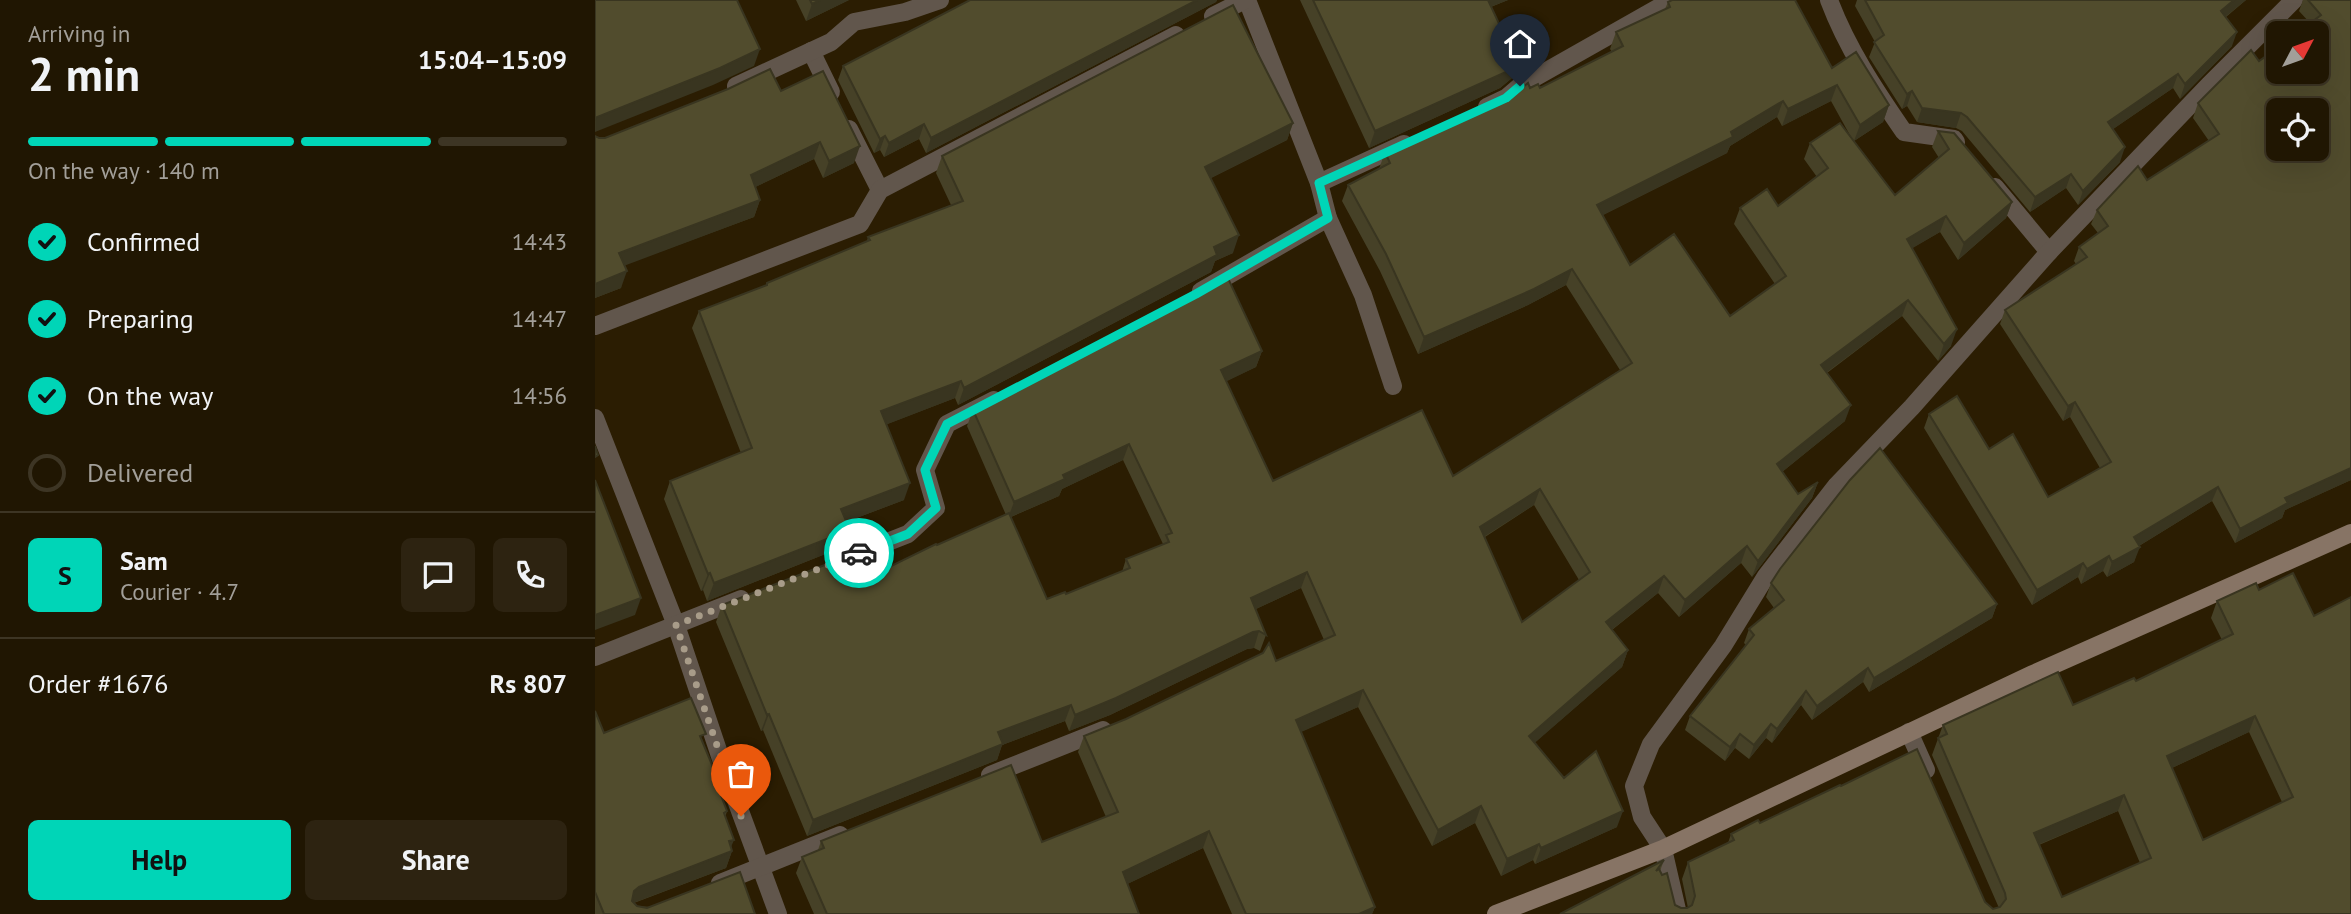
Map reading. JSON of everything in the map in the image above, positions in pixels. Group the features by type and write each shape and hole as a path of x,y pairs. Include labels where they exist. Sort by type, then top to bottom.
{"street":[{"path":"718,95 831,42 854,22 905,12 940,0"},
{"path":"595,326 860,224 880,190 1089,79 1246,0 1319,183 1328,218 1363,295 1393,386"},
{"path":"1469,115 1506,98 1520,86 1671,0"},
{"path":"1829,0 1838,25 1863,71 1904,132 1954,139 2049,252"},
{"path":"1678,914 1663,849 1642,817 1634,786 1651,744 1723,646 1766,576 1836,486 1912,407 2049,252 2294,0"},
{"path":"811,51 880,190"},
{"path":"1319,183 1419,138"},
{"path":"1185,300 1328,218"},
{"path":"818,569 908,534 936,508 925,470 947,424 1007,393"},
{"path":"595,418 676,625 778,914"},
{"path":"1496,914 1663,849 2033,674 2351,533"},
{"path":"595,657 753,594"},
{"path":"975,781 1115,725"},
{"path":"1909,732 1930,780"},
{"path":"698,891 861,827"}],"building":[{"path":"595,0 737,0 760,49 595,119"},
{"path":"970,0 1197,0 931,138 924,124 889,143 885,136 880,139 843,66"},
{"path":"1313,0 1488,0 1517,62 1506,72 1375,131"},
{"path":"1795,0 1832,68 1856,52 1889,105 1860,125 1837,85 1788,109 1783,101 1731,132 1733,137 1597,205 1630,265 1674,234 1730,316 1786,276 1740,208 1767,189 1778,206 1828,168 1810,143 1840,123 1895,195 1949,149 1938,131 1954,133 2012,202 1964,243 1946,216 1907,239 1957,329 1944,344 1908,300 1821,365 1851,405 1777,464 1798,494 1818,482 1758,561 1747,546 1685,600 1664,576 1606,622 1628,650 1529,736 1564,778 1596,751 1623,811 1541,848 1539,844 1507,859 1481,806 1438,830 1363,690 1296,720 1375,907 1359,914 1246,914 1209,831 1123,872 1139,914 827,914 802,857 824,848 821,841 1011,765 1042,842 1118,812 1084,736 1126,719 1263,653 1269,643 1276,661 1335,635 1307,572 1251,598 1266,635 1259,631 1253,632 1075,715 1071,705 998,732 1003,744 813,820 722,605 858,552 869,577 936,544 1009,513 1047,599 1130,568 1126,559 1169,542 1166,535 1172,533 1129,444 1063,475 1065,479 1014,502 973,410 1227,276 1262,351 1221,370 1273,481 1422,410 1453,476 1632,363 1572,269 1534,289 1424,337 1386,254 1348,185 1390,163 1385,152 1517,92 1528,83 1530,88 1538,84 1540,88 1623,46 1616,32 1670,7 1668,2","holes":["1540,489 1590,572 1522,622 1480,527"]},
{"path":"1865,0 2234,0 2221,11 2237,32 2185,84 2178,74 2108,122 2125,147 2083,191 2071,174 2035,197 1967,117 1961,113 1922,108 1912,91 1907,94 1874,42 1884,35"},
{"path":"2308,0 2351,0 2351,468 2285,498 2288,503 2240,529 2218,487 2134,537 2140,547 2112,562 2109,556 2087,569 2083,563 2037,590 1929,414 1957,396 1989,449 2013,434 2048,497 2111,462 2075,402 2068,406 2005,310 2087,257 2079,247 2108,226 2097,210 2138,166 2147,180 2219,134 2198,103 2251,50 2259,61 2266,56 2266,84 2329,84 2329,21 2313,21 2321,15"},
{"path":"1233,5 1293,123 1205,167 1239,235 1214,247 1217,255 964,388 961,381 881,411 910,483 841,509 850,530 714,583 670,481 752,448 699,311 870,240 868,237 963,201 942,156"},
{"path":"770,69 781,91 823,71 860,146 829,161 820,142 751,175 760,200 619,253 627,271 595,284 595,136 605,138 728,89"},
{"path":"1880,448 1997,604 1874,678 1868,668 1817,706 1806,691 1777,729 1771,724 1754,745 1740,734 1730,747 1690,716 1754,635 1749,629 1784,600 1771,583 1780,569 1850,480"},
{"path":"595,480 641,598 595,615"},
{"path":"2293,573 2314,616 2351,597 2351,914 1560,914 1664,860 1656,871 1659,869 1662,875 1667,873 1675,905 1687,908 1692,905 1695,896 1688,862 1734,840 1731,834 1758,820 1760,823 1917,749 1985,902 1993,909 2000,907 2006,899 2005,893 1938,738 1947,734 1943,725 2058,672 2073,705 2134,678 2136,681 2233,634 2217,601 2256,583 2259,590","holes":["2255,716 2293,797 2203,840 2167,756","2124,795 2151,858 2062,897 2034,833"]},
{"path":"691,698 706,734 700,736 720,784 717,785 727,811 724,813 734,840 729,841 732,851 639,887 634,891 632,901 637,906 647,908 740,872 755,914 604,914 595,892 595,711 604,733"}],"way so far":[{"path":"741,816 676,625 859,553"}],"route":[{"path":"859,553 908,534 936,508 925,470 947,424 1196,294 1328,218 1319,183 1506,98 1520,86"}]}
